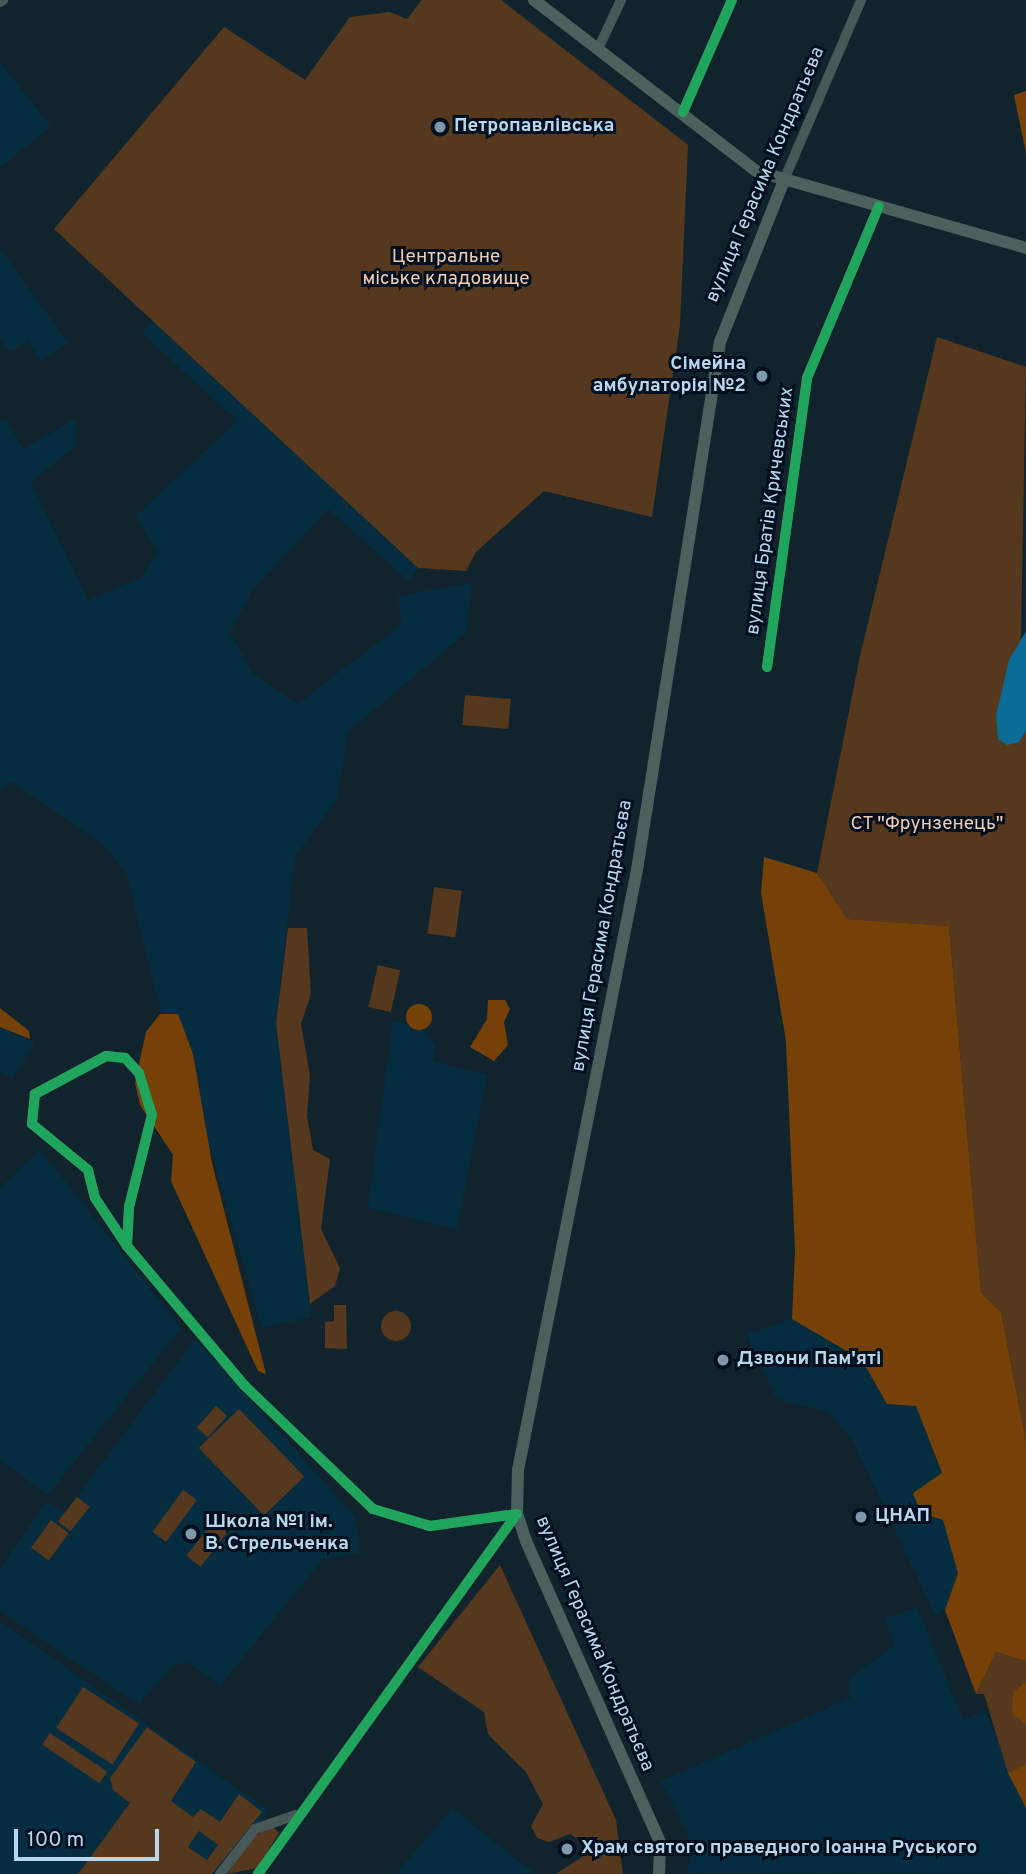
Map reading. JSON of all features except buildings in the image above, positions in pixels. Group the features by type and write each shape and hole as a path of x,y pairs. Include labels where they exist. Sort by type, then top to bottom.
{"main road":[{"path":"534,0 599,47 756,171 1026,248"},
{"name":"вулиця Герасима Кондратьєва","path":"659,1874 660,1842 517,1514 524,1433 637,870 720,342 785,180"}],"street":[{"path":"599,47 621,0"},
{"path":"683,112 732,0"},
{"name":"вулиця Герасима Кондратьєва","path":"785,180 861,0"},
{"name":"вулиця Братів Кричевських","path":"768,667 807,377 879,206"},
{"path":"127,1246 129,1207 152,1115 139,1073 125,1058 106,1056 35,1094 31,1113 39,1132 88,1170 95,1198 127,1246 244,1385 373,1509 430,1526 517,1514"},
{"path":"258,1874 296,1815 517,1514"},
{"path":"220,1874 256,1829 296,1815"}],"shaded area":[{"path":"0,62 51,126 0,168"},
{"path":"1026,91 1026,153 1014,95"},
{"path":"0,248 68,343 41,361 28,341 10,352 0,338"},
{"path":"152,321 418,568 409,581 328,509 251,592 230,633 255,676 298,704 402,624 398,596 471,583 467,632 348,732 337,799 295,857 276,1023 311,1317 262,1328 191,1081 156,994 127,875 106,847 11,781 0,791 0,421 6,418 23,449 76,418 77,445 31,482 88,600 142,577 157,552 136,516 237,421 142,333"},
{"path":"764,857 817,873 847,919 949,926 981,1293 1001,1312 1026,1441 1026,1661 996,1652 976,1694 945,1610 958,1573 943,1520 921,1513 913,1493 942,1473 916,1406 887,1404 862,1360 792,1319 795,1250 786,1041 761,893"},
{"path":"488,1000 505,1000 510,1009 504,1022 508,1045 494,1061 470,1047 487,1019"},
{"path":"419,1004 429,1007 432,1017 429,1027 419,1030 409,1027 406,1017 409,1007"},
{"path":"0,1008 29,1031 30,1039 0,1027"},
{"path":"160,1014 178,1014 193,1054 212,1163 266,1374 258,1371 171,1181 173,1155 140,1105 135,1083 146,1032"},
{"path":"393,1020 426,1031 436,1047 433,1061 487,1075 457,1229 368,1208"},
{"path":"0,1022 35,1044 12,1079 0,1071"},
{"path":"40,1149 181,1328 48,1495 0,1460 0,1188"},
{"path":"792,1319 862,1360 887,1404 916,1405 942,1473 921,1513 943,1520 958,1573 945,1610 935,1615 853,1441 828,1412 776,1398 746,1334"},
{"name":"Школа №1 ім. В. Стрельченка","path":"195,1339 355,1516 360,1553 323,1559 220,1686 189,1663 175,1664 139,1704 0,1611 0,1569 47,1501 65,1512"},
{"path":"917,1607 963,1720 985,1710 1026,1808 1026,1874 686,1873 694,1849 661,1781 850,1698 849,1679 895,1645 884,1619"},
{"path":"0,1621 268,1810 223,1874 0,1874"},
{"path":"1026,1681 1026,1724 1012,1714 1013,1692"},
{"path":"1026,1764 1026,1808 1008,1773"},
{"path":"452,1808 535,1874 396,1874"}],"green space":[{"name":"Центральне міське кладовище","path":"422,0 501,0 688,145 680,325 652,517 544,491 476,552 466,571 418,568 54,229 224,27 305,80 350,17 390,12 407,19"},
{"name":"СТ \"Фрунзенець\"","path":"937,337 1026,367 1019,742 1026,731 1026,1441 1001,1312 981,1294 949,926 847,919 817,873 860,656"},
{"path":"465,695 511,699 508,729 462,725"},
{"path":"434,887 462,891 455,937 427,934"},
{"path":"288,928 307,928 311,994 301,1024 310,1076 307,1116 313,1150 330,1159 321,1229 340,1268 335,1286 310,1304 276,1023"},
{"path":"378,965 400,970 391,1012 368,1007"},
{"path":"334,1305 346,1305 347,1349 325,1348 325,1322 334,1321"},
{"path":"396,1311 407,1315 411,1326 407,1337 396,1341 385,1337 381,1326 385,1315"},
{"path":"216,1406 227,1416 208,1438 197,1428"},
{"path":"239,1409 304,1477 264,1516 199,1448"},
{"path":"183,1490 197,1500 166,1542 152,1532"},
{"path":"77,1497 90,1507 71,1531 58,1521"},
{"path":"219,1514 233,1525 201,1567 186,1556"},
{"path":"51,1520 69,1533 49,1560 31,1548"},
{"path":"500,1565 616,1820 623,1874 556,1874 582,1857 584,1843 570,1834 549,1842 537,1838 531,1826 543,1804 526,1772 488,1734 484,1712 418,1667"},
{"path":"996,1652 1026,1661 1026,1681 1013,1692 1026,1724 1026,1764 1008,1773 984,1694 976,1694"},
{"path":"83,1687 139,1723 113,1765 56,1728"},
{"path":"147,1727 196,1762 171,1801 193,1817 201,1809 220,1822 239,1794 262,1812 212,1874 78,1874 130,1803 113,1790 110,1778","holes":["199,1831 218,1845 207,1860 188,1847"]},
{"path":"50,1733 107,1772 99,1783 42,1745"},
{"path":"271,1825 279,1833 257,1868 227,1874 252,1838"}],"water":[{"path":"1026,631 1026,731 1019,742 1007,745 998,739 996,716 1009,660"}],"cycle path":[{"path":"683,112 732,0"},
{"path":"767,667 807,378 879,206"},
{"path":"127,1246 129,1207 152,1115 139,1073 125,1058 106,1056 35,1094 32,1124 88,1170 95,1198 127,1246 244,1385 373,1509 430,1526 517,1514"},
{"path":"258,1874 517,1514"}],"place":[{"name":"Петропавлівська","path":"440,127"},
{"name":"Сімейна амбулаторія №2","path":"762,376"},
{"name":"Дзвони Пам'яті","path":"723,1360"},
{"name":"ЦНАП","path":"861,1517"},
{"name":"Школа №1 ім. В. Стрельченка","path":"191,1534"},
{"name":"Храм святого праведного Іоанна Руського","path":"567,1849"}]}
